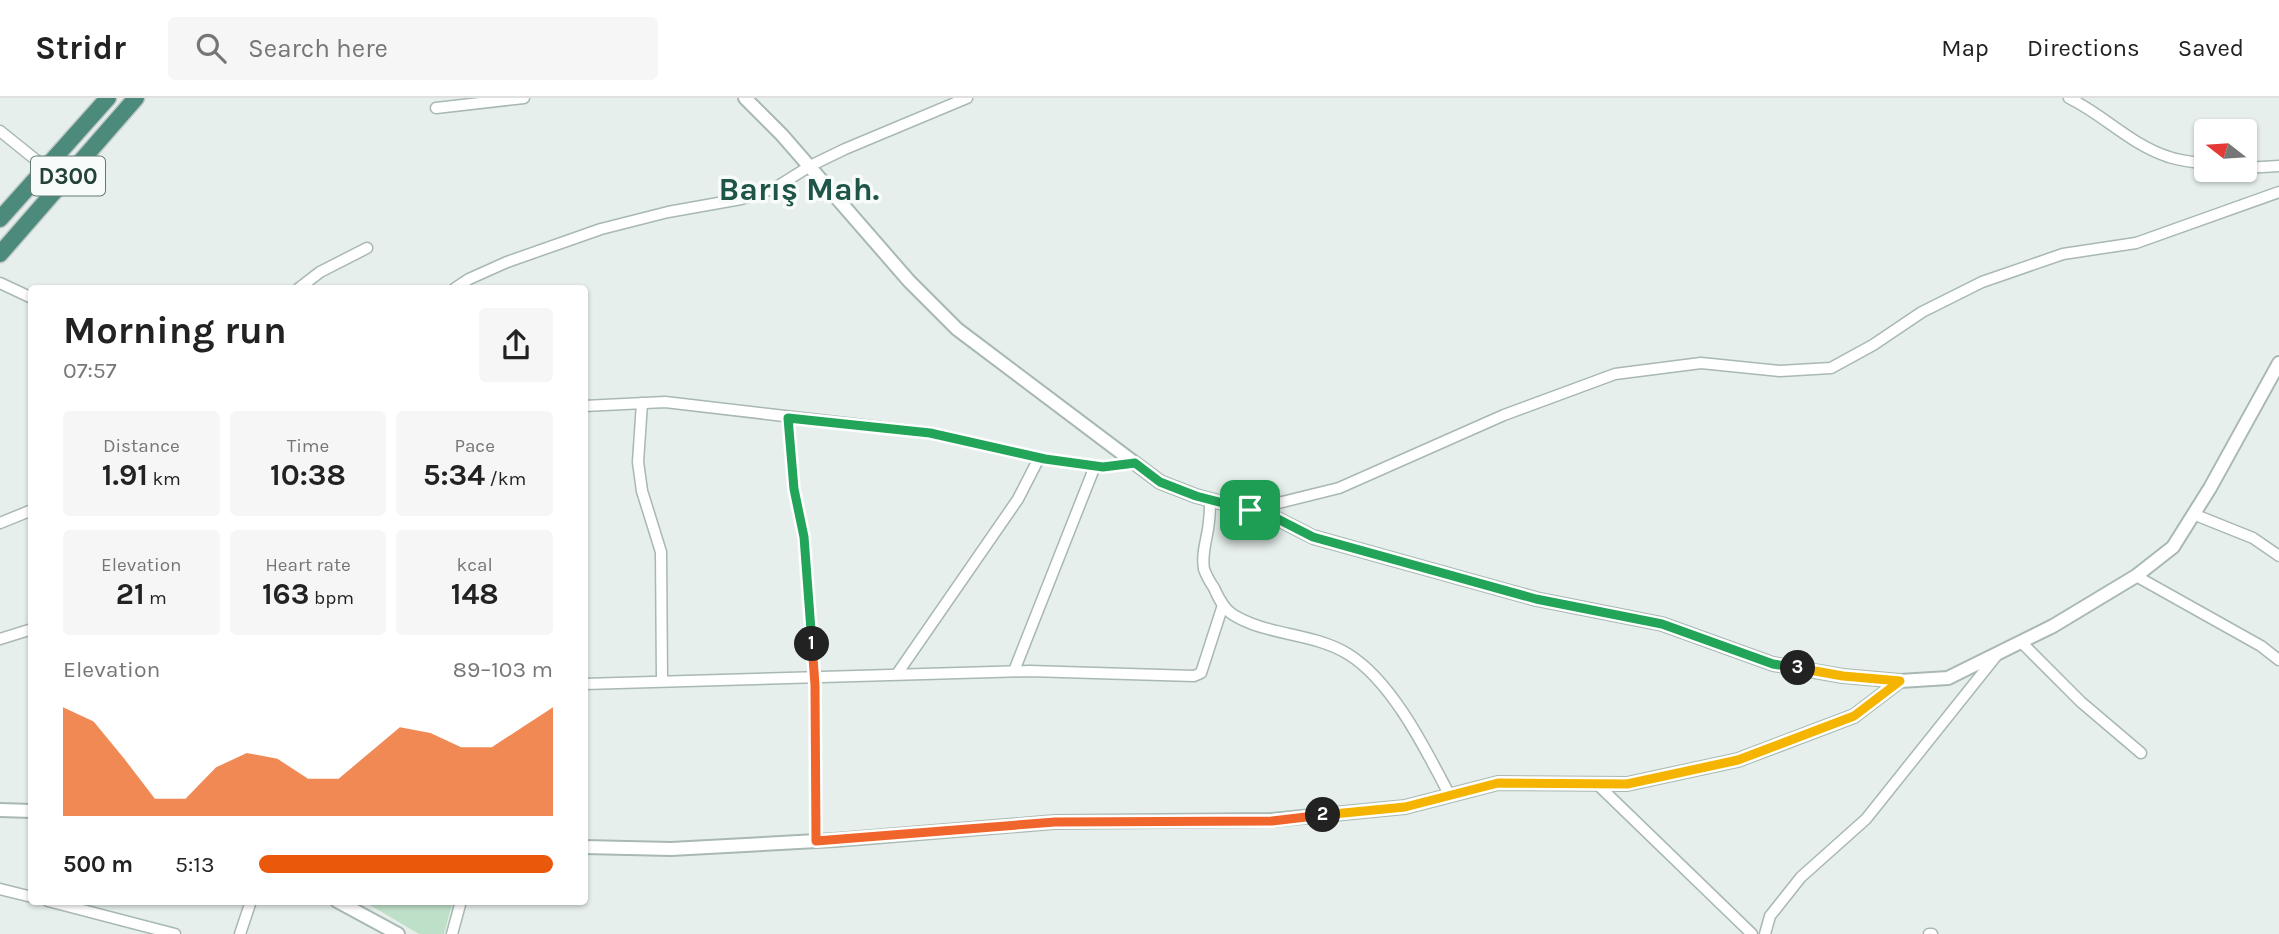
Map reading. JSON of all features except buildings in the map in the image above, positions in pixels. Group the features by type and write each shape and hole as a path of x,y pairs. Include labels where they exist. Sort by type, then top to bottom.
{"highway":[{"name":"D300","path":"0,219 108,98"},
{"name":"D300","path":"0,254 136,98"}],"street":[{"path":"436,108 524,98"},
{"path":"746,98 810,166 909,281 957,329 1160,482 1210,500 1272,516 1313,537 1536,599 1662,624 1773,664 1843,676 1900,681 1948,678 2053,626 2136,576 2173,547 2210,488 2279,363"},
{"path":"460,285 507,262 601,229 667,212 752,196 775,188 810,166 967,98"},
{"path":"2069,98 2087,107 2132,140 2169,158 2194,162"},
{"path":"0,131 46,167"},
{"path":"2258,167 2279,166"},
{"path":"1250,510 1339,488 1504,415 1615,374 1700,363 1780,371 1831,368 1873,345 1922,312 1982,282 2063,254 2136,243 2279,192"},
{"path":"303,285 320,272 367,248"},
{"path":"0,283 28,296"},
{"path":"588,406 665,402 930,433 1039,458 1095,466 1135,463"},
{"path":"642,403 638,462 642,491 661,552 662,681"},
{"path":"788,418 794,489 804,537 815,678 816,841"},
{"path":"897,674 1018,499 1039,458"},
{"path":"1014,671 1095,466"},
{"path":"1210,500 1203,554 1205,571 1230,614 1259,625 1327,643 1371,671 1427,753 1450,796"},
{"path":"1,520 28,511"},
{"path":"2193,514 2253,538 2279,556"},
{"path":"2136,576 2261,646 2279,660"},
{"path":"588,684 1014,671 1194,676 1201,673 1223,605"},
{"path":"0,639 28,630"},
{"path":"2022,643 2081,702 2141,753"},
{"path":"1765,934 1770,916 1801,877 1866,819 1998,655"},
{"path":"588,847 671,849 816,841 1055,822 1272,821 1405,807 1498,783 1627,784 1738,760 1854,716 1900,681"},
{"path":"1597,784 1752,934"},
{"path":"0,814 28,811"},
{"path":"0,889 28,896"},
{"path":"63,905 175,934"},
{"path":"240,934 250,905"},
{"path":"345,905 398,934"},
{"path":"453,934 460,905"}],"green space":[{"path":"370,905 452,905 444,934 419,934"}],"district":[{"name":"Barış Mah.","path":"799,189"}],"route":[{"path":"788,418 930,433 1045,459 1103,467 1135,463 1160,482 1196,496 1250,510 1272,516 1313,537 1536,599 1662,624 1773,664 1843,676 1900,681 1854,716 1738,760 1627,784 1498,783 1405,807 1272,821 1055,822 816,841 815,685 804,537 794,489 788,418"}]}
